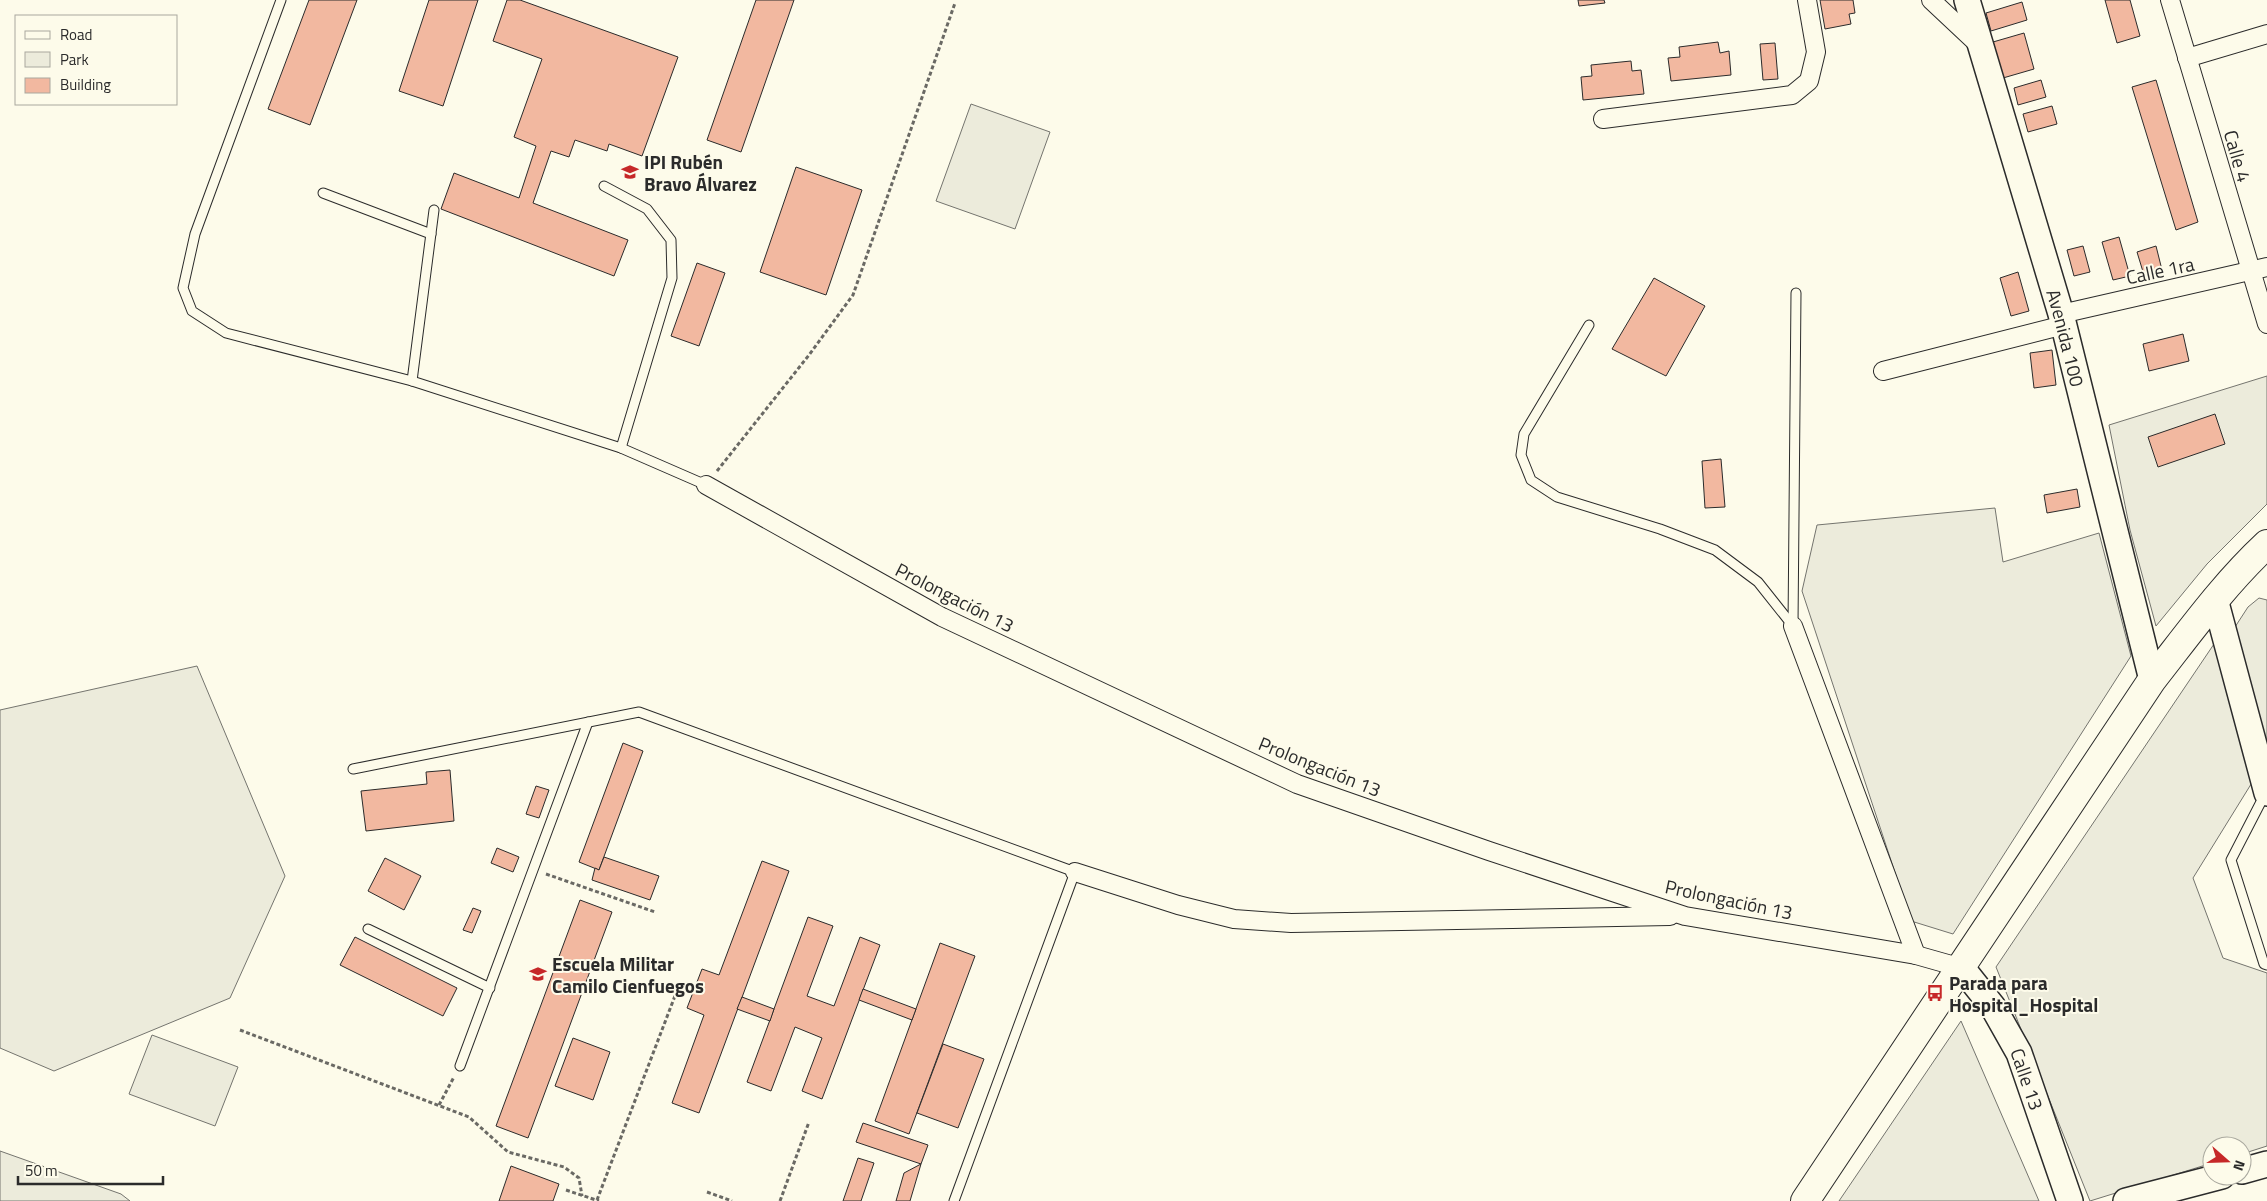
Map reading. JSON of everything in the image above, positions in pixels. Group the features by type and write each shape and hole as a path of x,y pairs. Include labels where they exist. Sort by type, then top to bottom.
{"main road":[{"path":"1805,1201 1962,968 2152,680 2215,599 2246,563 2267,544"}],"street":[{"path":"1603,119 1792,95 1810,81 1816,52 1808,0"},
{"path":"1931,0 1982,48"},
{"name":"Avenida 100","path":"1968,0 2063,319 2152,680"},
{"name":"Calle 4","path":"2170,0 2187,58 2259,270 2267,324"},
{"path":"2187,58 2267,34"},
{"name":"Calle 1ra","path":"1883,371 2063,319 2259,270"},
{"name":"Prolongación 13","path":"706,485 942,617 1297,784 1489,851 1685,916 1916,954 1962,968"},
{"path":"2215,599 2267,792"},
{"path":"1793,626 1916,954"},
{"path":"1075,872 1178,905 1234,919 1291,923 1685,916"},
{"name":"Calle 13","path":"1962,968 1993,1007 2019,1054 2070,1201"},
{"path":"2252,1168 2267,1164"},
{"path":"2126,1201 2202,1181"}],"lane":[{"path":"281,0 196,234 183,288 192,311 226,333 412,381 621,448 706,485"},
{"path":"604,186 647,209 671,240 672,278 621,448"},
{"path":"323,193 431,234"},
{"path":"412,381 434,210"},
{"path":"1793,626 1796,292"},
{"path":"1589,325 1524,434 1520,456 1531,480 1557,496 1660,529 1715,550 1758,582 1793,626"},
{"path":"353,769 639,712 1075,872 954,1201"},
{"path":"460,1066 588,722"},
{"path":"2267,792 2231,860 2264,964 2267,965"},
{"path":"368,929 490,988"}],"path":[{"path":"706,485 809,355 853,295 955,3"},
{"path":"533,870 655,912"},
{"path":"566,1190 598,1201 678,988"},
{"path":"240,1030 469,1116 508,1152 564,1167 579,1178 582,1196"},
{"path":"439,1105 460,1066"},
{"path":"780,1201 809,1122"},
{"path":"707,1192 732,1201"}],"green space":[{"path":"971,104 1050,132 1015,229 936,201"},
{"path":"2267,376 2267,504 2207,564 2156,626 2130,530 2109,425"},
{"path":"1995,508 2003,562 2099,533 2131,656 1953,934 1911,921 1802,591 1817,525"},
{"path":"2259,598 2267,600 2267,753 2235,627 2248,607"},
{"path":"2214,644 2253,781 2193,878 2223,958 2267,973 2267,1146 2252,1151 2252,1136 2202,1136 2202,1166 2090,1201 1996,967"},
{"path":"197,666 285,876 230,998 54,1071 0,1048 0,710"},
{"path":"1961,1021 2039,1201 1839,1201"},
{"path":"152,1035 238,1067 215,1126 129,1094"},
{"path":"0,1151 121,1194 130,1201 0,1201"}],"building":[{"path":"309,0 357,0 310,125 268,109"},
{"path":"429,0 478,0 443,106 399,91"},
{"path":"507,0 520,0 678,57 642,156 609,144 607,151 575,140 569,157 551,151 533,203 628,240 614,276 441,209 454,173 519,198 536,146 514,137 542,59 493,41"},
{"path":"756,0 794,0 741,152 707,140"},
{"path":"1578,0 1604,0 1605,3 1579,6"},
{"path":"1820,0 1853,0 1855,13 1849,14 1851,24 1825,29"},
{"path":"2105,0 2130,0 2140,36 2117,43"},
{"path":"2022,2 2027,20 1991,31 1986,13"},
{"path":"2024,33 2034,69 2003,78 1993,42"},
{"path":"1718,42 1720,53 1729,51 1731,75 1671,81 1668,58 1680,57 1679,47"},
{"path":"1775,43 1778,79 1763,80 1760,44"},
{"path":"1631,61 1632,71 1641,70 1644,94 1583,100 1581,77 1592,76 1591,65"},
{"path":"2041,80 2046,97 2018,105 2014,88"},
{"path":"2156,80 2198,222 2176,230 2132,87"},
{"path":"2052,106 2057,124 2028,132 2023,114"},
{"path":"796,167 862,190 826,295 760,272"},
{"path":"2119,237 2130,276 2113,280 2102,242"},
{"path":"2083,246 2090,272 2074,276 2067,250"},
{"path":"2156,246 2162,270 2144,275 2137,252"},
{"path":"697,263 725,273 699,346 671,336"},
{"path":"2018,272 2029,311 2011,316 2000,278"},
{"path":"1654,278 1705,306 1666,376 1612,349"},
{"path":"2183,334 2189,361 2149,371 2143,344"},
{"path":"2052,350 2056,385 2034,388 2030,353"},
{"path":"2215,414 2225,444 2158,467 2148,437"},
{"path":"1721,459 1725,507 1705,508 1702,461"},
{"path":"2077,489 2080,507 2047,513 2044,495"},
{"path":"623,743 643,751 599,870 579,862"},
{"path":"450,770 454,821 366,831 361,791 427,784 426,772"},
{"path":"536,786 549,790 539,818 526,814"},
{"path":"497,848 519,857 513,872 491,863"},
{"path":"604,857 659,876 650,900 592,880 595,868 599,870"},
{"path":"385,858 421,876 404,910 368,891"},
{"path":"762,861 789,871 699,1113 672,1103 704,1015 687,1008 702,969 719,975"},
{"path":"580,900 612,912 528,1138 496,1126"},
{"path":"473,908 481,911 472,933 463,930"},
{"path":"808,917 833,926 807,996 834,1006 860,937 880,945 822,1099 802,1091 822,1038 795,1027 771,1091 747,1082"},
{"path":"355,937 457,988 443,1016 340,965"},
{"path":"940,943 975,956 909,1134 875,1121"},
{"path":"863,989 916,1009 912,1020 859,1000"},
{"path":"742,997 774,1009 770,1021 737,1009"},
{"path":"573,1038 610,1052 593,1100 555,1086"},
{"path":"943,1044 984,1059 958,1128 917,1113"},
{"path":"863,1123 928,1145 921,1164 856,1142"},
{"path":"858,1158 874,1163 861,1201 843,1201"},
{"path":"921,1164 910,1201 896,1201 904,1173"},
{"path":"511,1166 559,1184 553,1201 499,1201"}],"place":[{"name":"IPI Rubén Bravo Álvarez","path":"630,172"},
{"name":"Escuela Militar Camilo Cienfuegos","path":"538,974"},
{"name":"Parada para Hospital_Hospital","path":"1935,993"}]}
